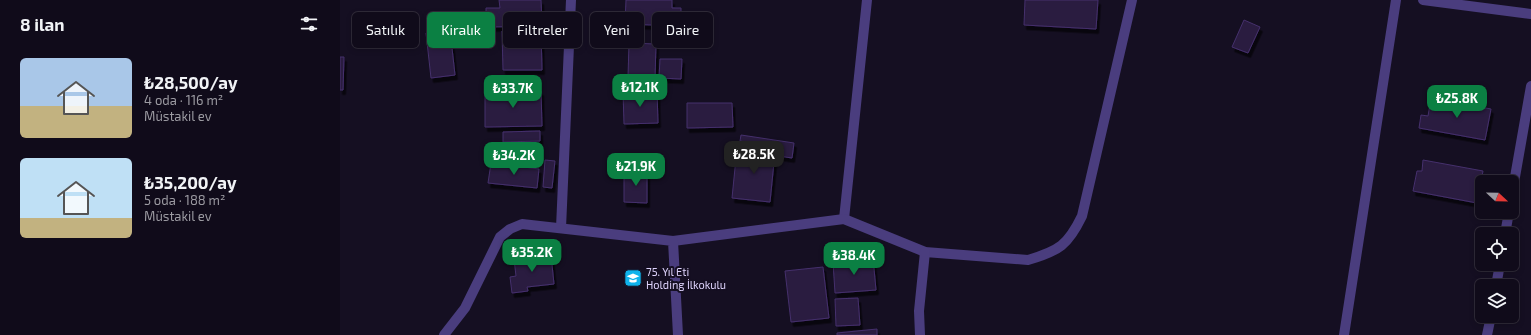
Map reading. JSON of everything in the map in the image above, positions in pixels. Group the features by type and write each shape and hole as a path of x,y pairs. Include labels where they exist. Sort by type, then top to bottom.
{"street":[{"path":"561,228 571,0"},
{"path":"844,219 867,0"},
{"path":"444,335 465,308 500,237 510,229 522,224 673,242 844,219 925,252 1028,260 1045,256 1059,248 1073,235 1082,216 1132,0"},
{"path":"1344,335 1396,0"},
{"path":"1423,0 1531,14"},
{"path":"1515,175 1531,86"},
{"path":"673,242 678,335"},
{"path":"920,335 919,311 925,252"},
{"path":"1487,335 1490,323"}],"building":[{"path":"499,0 541,0 541,12 503,12 503,27 495,27 495,12 486,12 486,8 500,8"},
{"path":"626,0 672,0 672,8 681,8 681,12 652,12 652,25 644,25 644,12 626,12"},
{"path":"1025,0 1098,0 1096,29 1024,25"},
{"path":"1244,20 1260,27 1248,53 1232,47"},
{"path":"502,31 503,48 541,48 542,70 503,70"},
{"path":"644,44 652,44 652,48 656,48 655,78 628,77 629,48 644,48"},
{"path":"428,48 452,48 455,75 431,78"},
{"path":"340,57 344,57 343,90 340,90"},
{"path":"660,59 682,59 681,79 659,78"},
{"path":"541,91 542,126 485,127 485,93"},
{"path":"657,91 658,123 624,124 623,92"},
{"path":"1431,98 1491,109 1485,140 1419,128 1421,115 1428,116"},
{"path":"687,103 732,103 733,127 687,128"},
{"path":"540,131 540,141 503,142 503,132"},
{"path":"741,135 794,143 792,158 779,156 780,147 740,141"},
{"path":"737,148 775,152 770,202 732,198"},
{"path":"545,160 555,161 552,188 543,187"},
{"path":"1423,160 1483,171 1482,175 1475,175 1475,203 1413,191 1417,171 1422,171"},
{"path":"491,163 539,169 537,188 488,183"},
{"path":"624,172 647,172 647,203 624,202"},
{"path":"551,255 554,284 527,287 528,291 512,293 510,277 516,276 514,259"},
{"path":"873,258 876,290 835,293 833,262"},
{"path":"823,267 829,318 791,322 785,271"},
{"path":"858,298 860,325 836,326 835,299"},
{"path":"877,329 877,335 837,335 837,333"}],"place":[{"name":"75. Yıl Eti Holding İlkokulu","path":"633,278"}]}
